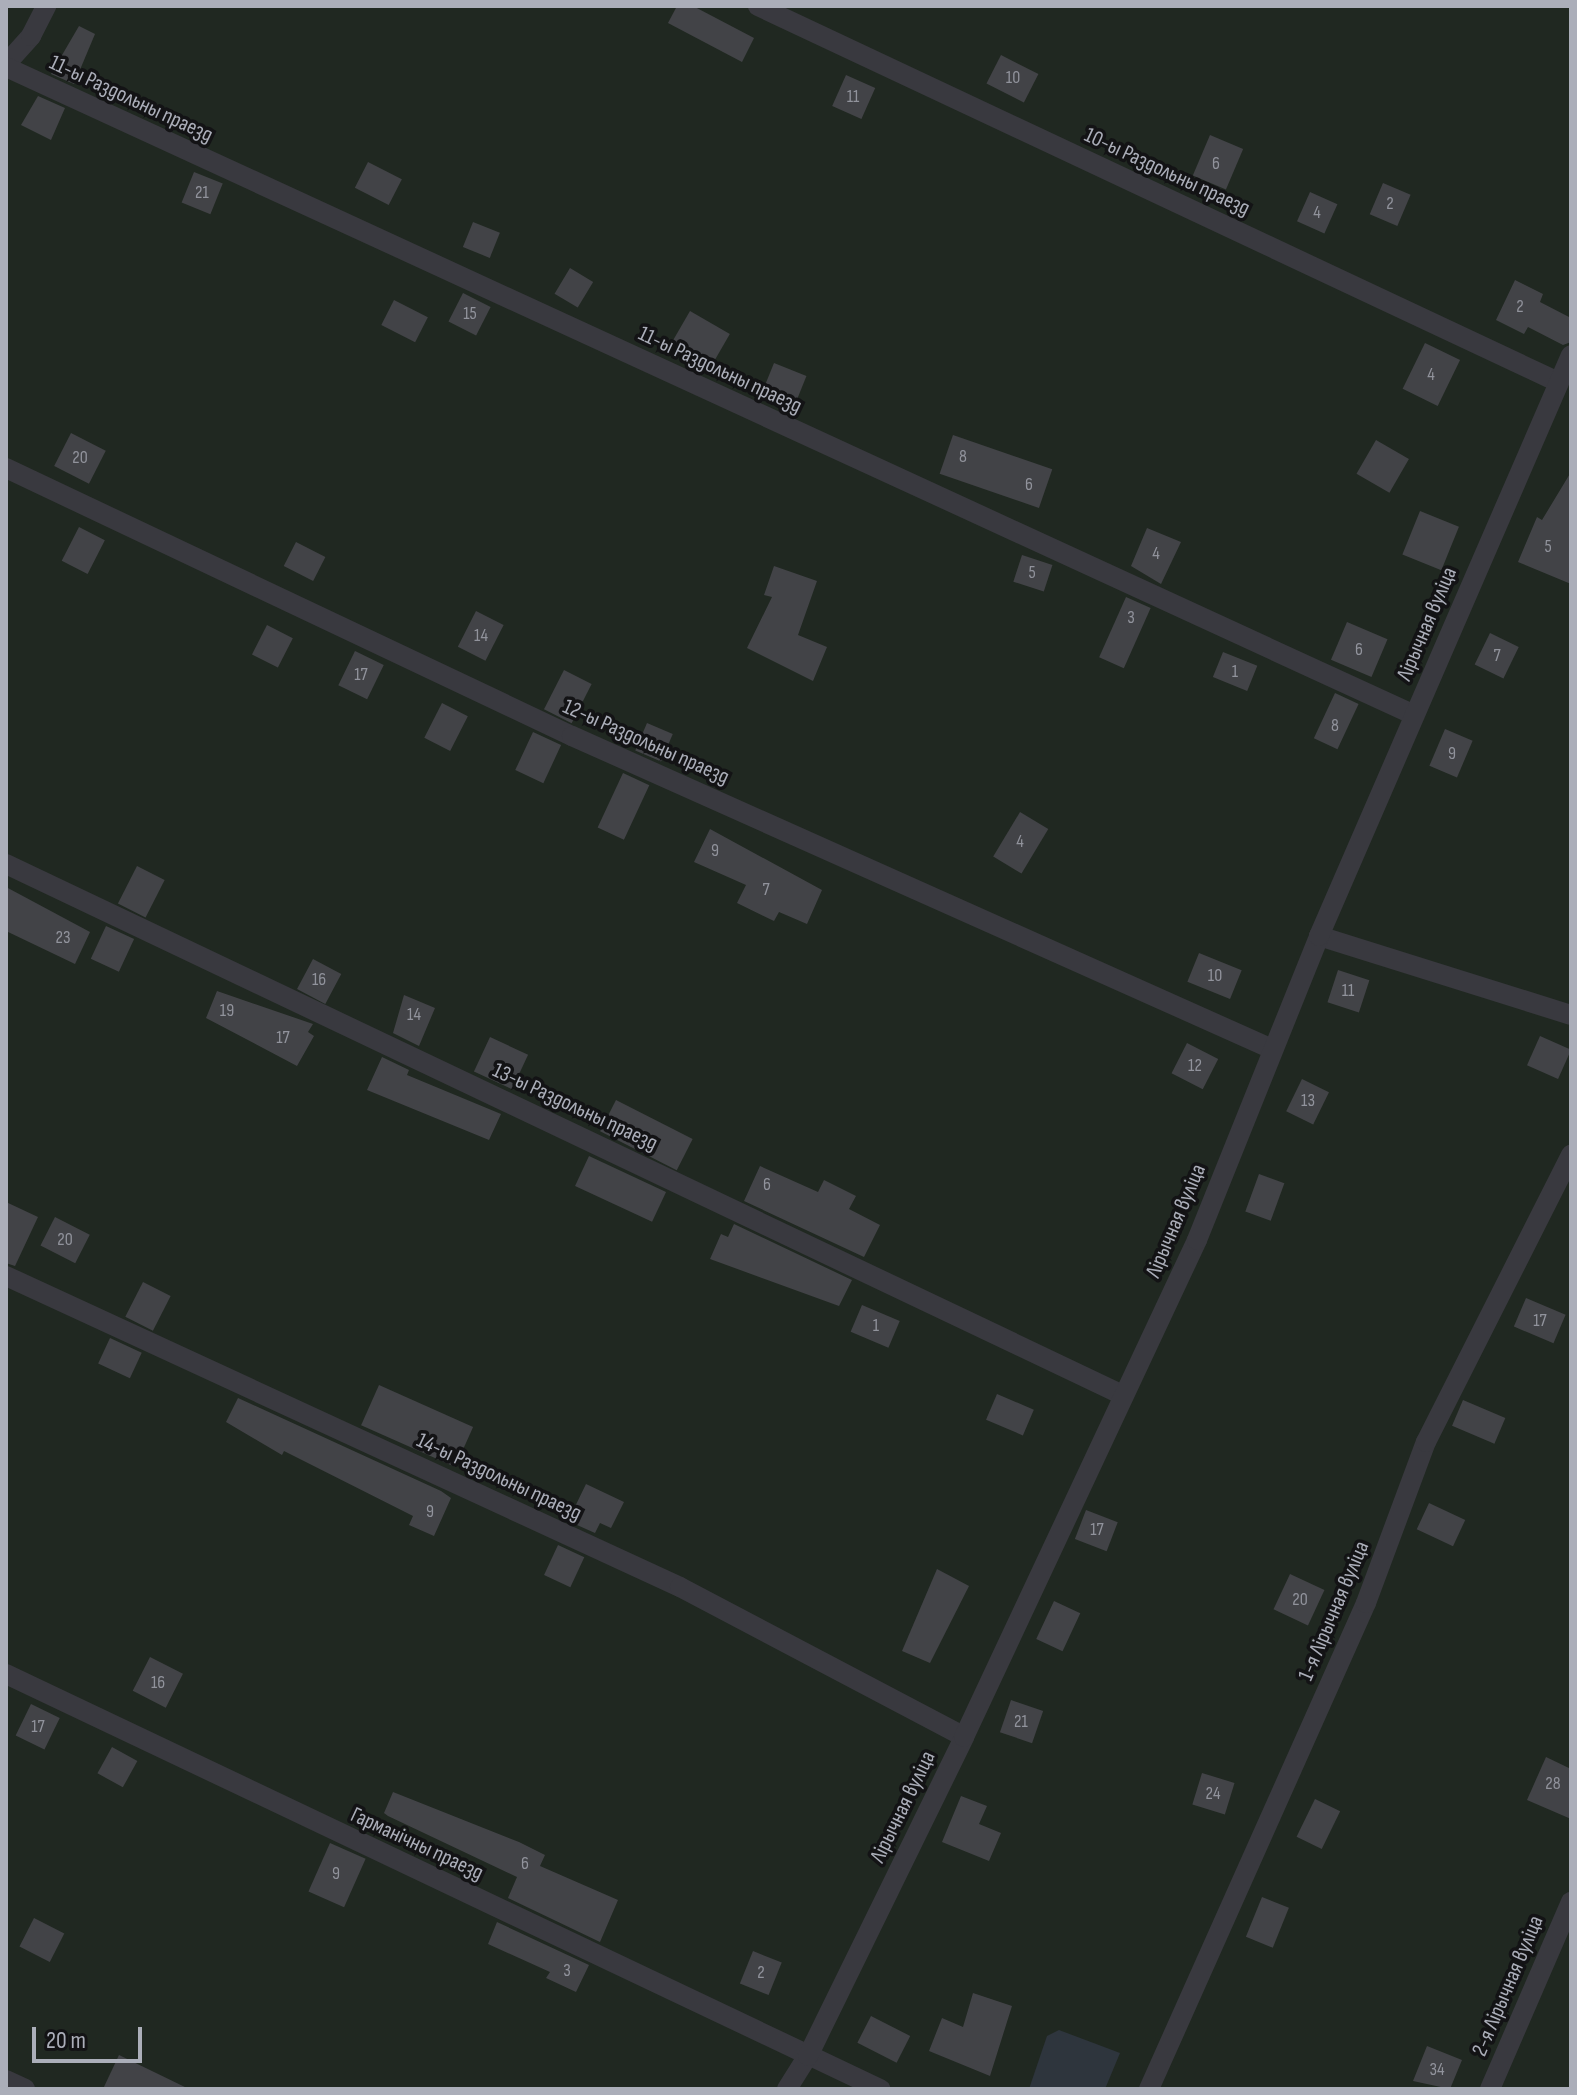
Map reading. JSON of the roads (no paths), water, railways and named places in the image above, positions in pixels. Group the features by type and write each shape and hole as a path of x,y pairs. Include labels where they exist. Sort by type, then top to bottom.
{"lane":[{"path":"6,66 31,36 46,6"},
{"name":"10-ы Раздольны праезд","path":"758,6 1556,381"},
{"name":"11-ы Раздольны праезд","path":"6,66 1414,715"},
{"name":"Лірычная вуліца","path":"787,2089 808,2056 964,1737 1197,1240 1319,936 1556,381 1571,355"},
{"name":"12-ы Раздольны праезд","path":"6,468 572,736 1272,1049"},
{"name":"13-ы Раздольны праезд","path":"6,864 1123,1395"},
{"path":"1319,936 1571,1015"},
{"name":"1-я Лірычная вуліца","path":"1149,2089 1366,1603 1426,1442 1571,1155"},
{"name":"14-ы Раздольны праезд","path":"6,1276 680,1587 964,1737"},
{"name":"Гарманічны праезд","path":"6,1674 880,2089"},
{"name":"2-я Лірычная вуліца","path":"1490,2089 1571,1902"},
{"path":"6,2080 25,2089"}]}
